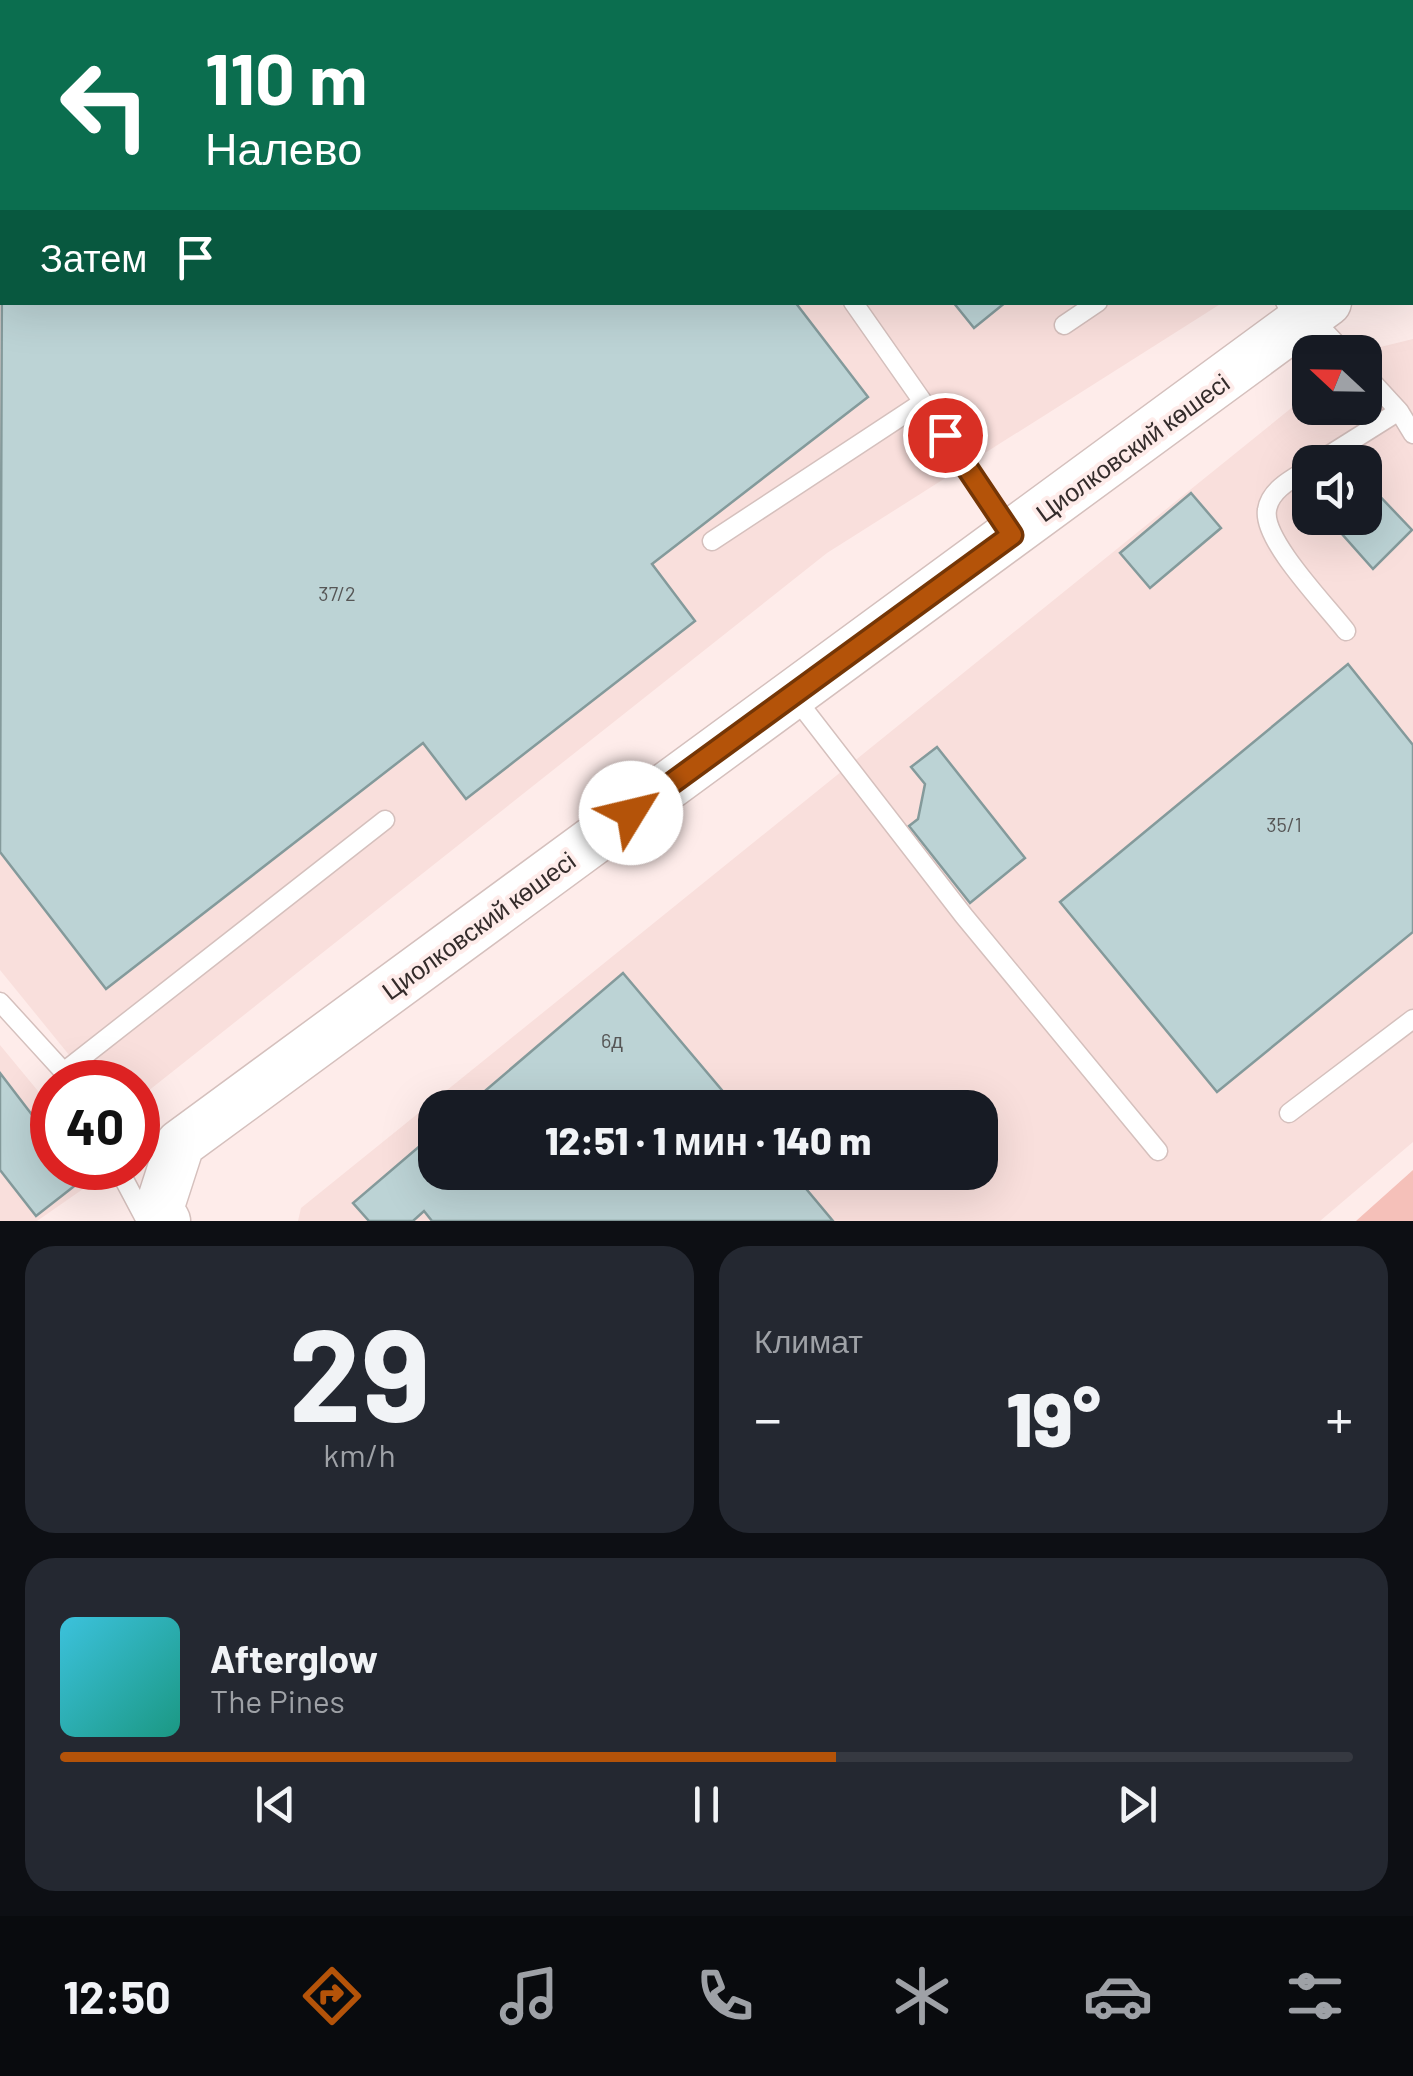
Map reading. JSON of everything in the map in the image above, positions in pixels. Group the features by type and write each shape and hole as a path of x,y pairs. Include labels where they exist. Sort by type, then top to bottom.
{"street":[{"name":"Циолковский көшесі","path":"155,1220 180,1144 1012,535 1307,307"}],"lane":[{"path":"856,305 1012,535"},
{"path":"1064,324 1093,305"},
{"path":"1307,307 1330,335"},
{"path":"1382,392 1413,434"},
{"path":"712,541 923,402"},
{"path":"1345,445 1399,411"},
{"path":"1292,479 1278,488 1266,508 1270,533 1346,631"},
{"path":"792,695 964,916 1158,1152"},
{"path":"89,1060 385,820"},
{"path":"0,1002 54,1060"},
{"path":"1289,1114 1413,1018"},
{"path":"134,1190 155,1220"}],"shaded area":[{"path":"0,305 1219,305 827,553 160,1082 160,1060 73,1060 0,970"},
{"path":"1413,339 1413,1142 1320,1221 298,1221 301,1208 418,1113 418,1190 998,1190 998,1090 447,1090 1292,408 1292,425 1382,425 1382,347"},
{"path":"0,1045 30,1081 30,1190 82,1190 37,1221 0,1221"},
{"path":"1413,1170 1413,1221 1356,1221"}],"building":[{"path":"2,305 797,305 868,397 652,564 695,621 466,799 423,743 106,989 0,852"},
{"path":"955,305 1002,305 974,328"},
{"path":"1191,493 1221,528 1150,588 1120,553"},
{"path":"1382,498 1412,530 1373,569 1343,535 1382,535"},
{"path":"1348,664 1413,745 1413,932 1217,1092 1060,902"},
{"path":"937,747 1025,858 970,903 909,826 918,819 925,784 911,767"},
{"path":"623,973 722,1090 486,1090"},
{"path":"0,1073 30,1112 30,1190 69,1190 36,1216 0,1170"},
{"path":"418,1148 418,1190 807,1190 833,1221 432,1221 424,1211 413,1221 369,1221 353,1203"}],"route":[{"path":"631,813 1012,535 945,435"}]}
